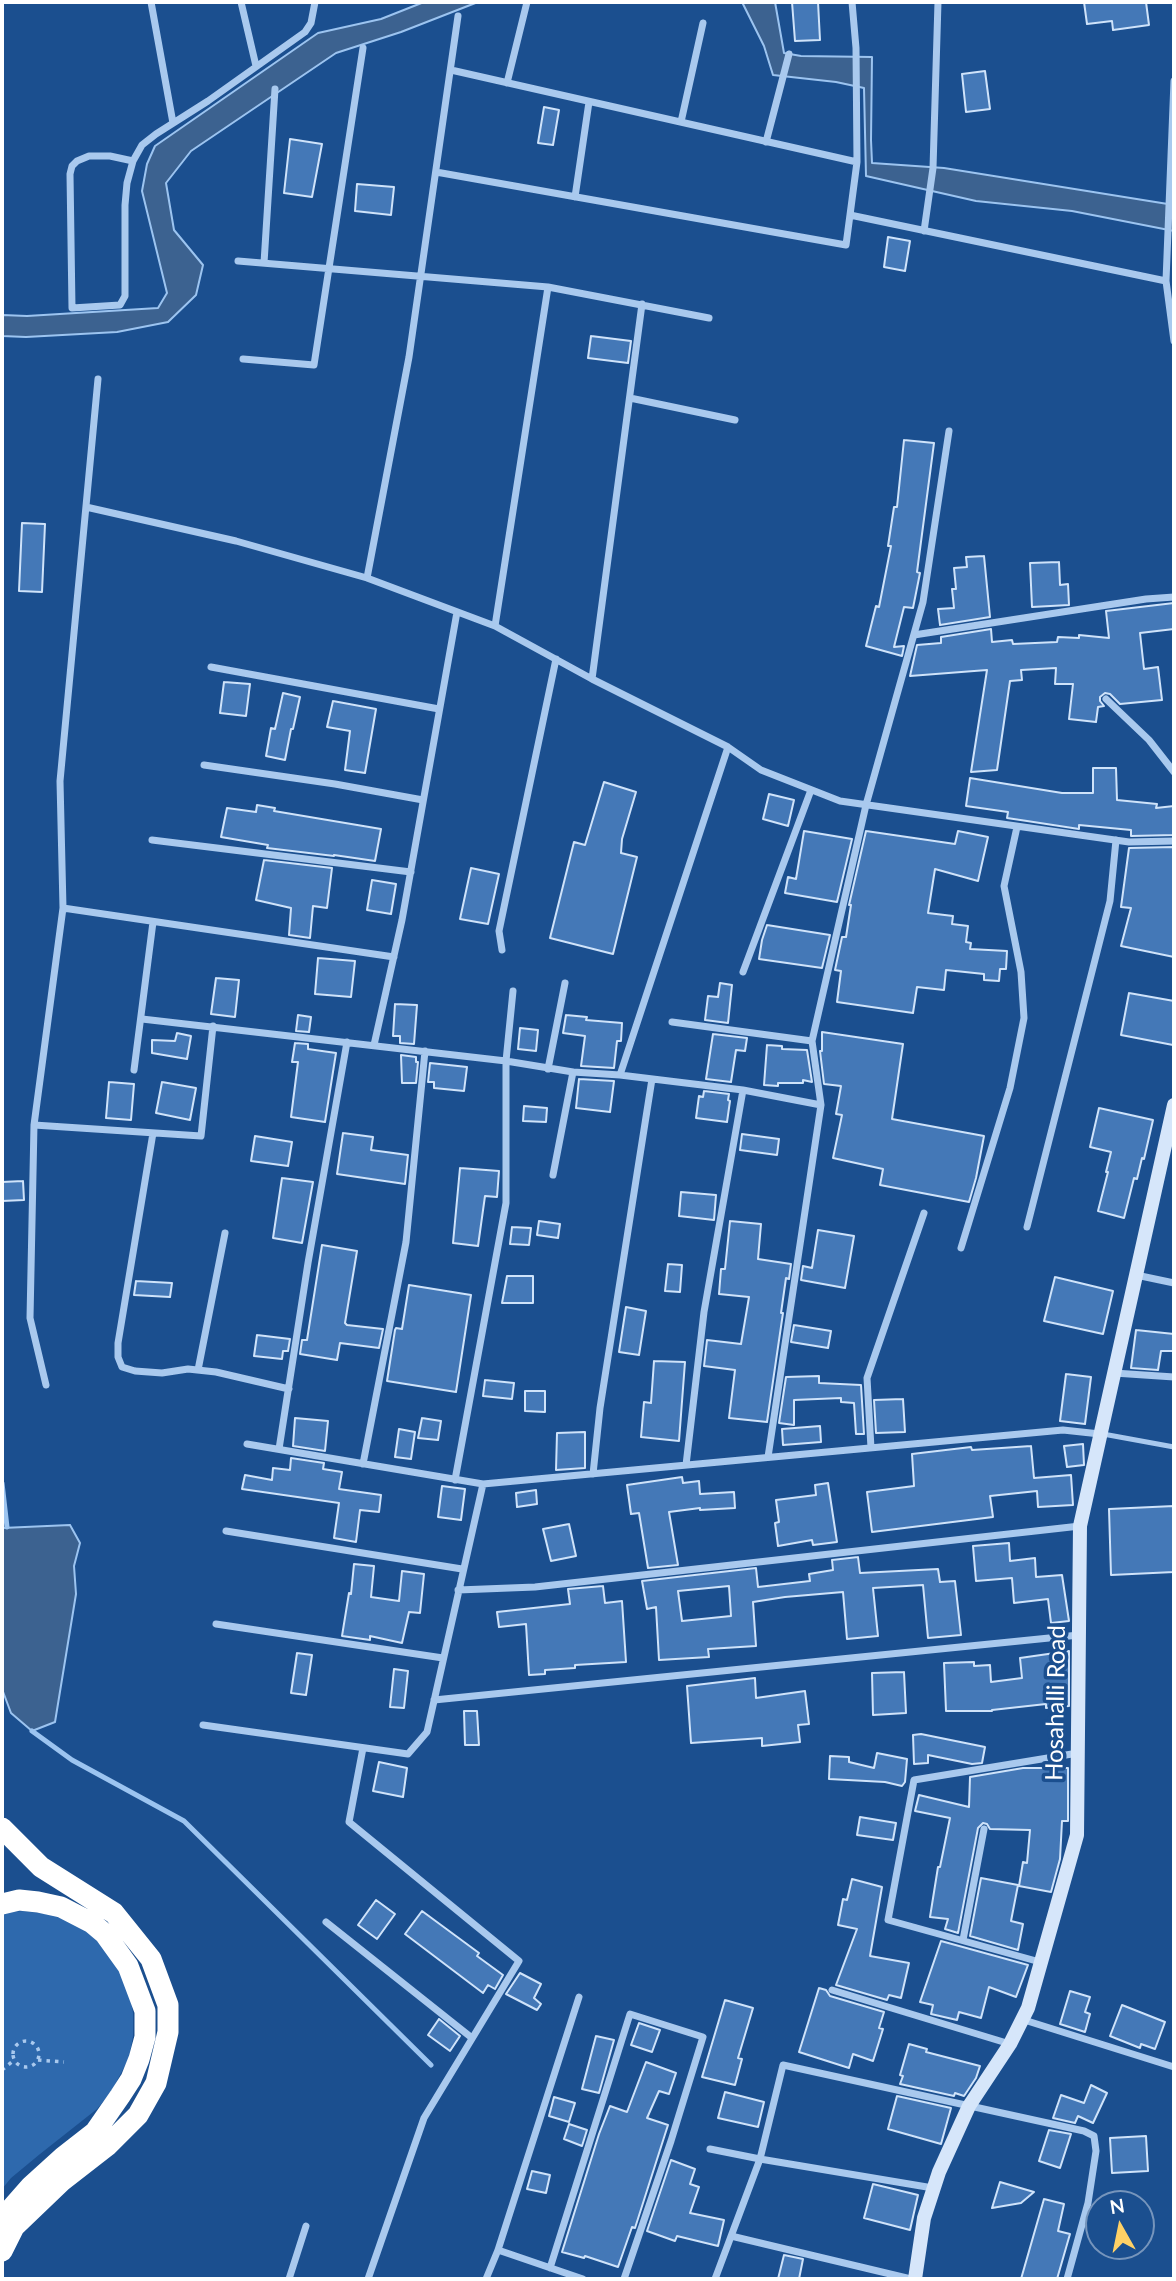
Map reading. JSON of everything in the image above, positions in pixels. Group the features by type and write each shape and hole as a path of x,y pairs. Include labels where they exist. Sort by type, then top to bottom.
{"highway":[{"path":"2,1828 41,1867 114,1913 151,1959 168,2004 168,2032 156,2083 138,2115 107,2146 62,2181 14,2227 2,2251"},
{"path":"2,1904 19,1900 61,1907 92,1923 105,1934 128,1966 145,2011 145,2037 131,2079 95,2132 31,2186 2,2219"}],"street":[{"path":"151,2 173,123"},
{"path":"241,2 256,66"},
{"path":"133,161 110,156 89,156 77,160 72,166 72,308 120,305 125,296 127,183 133,161 142,145 305,32 311,23 315,2"},
{"path":"507,83 527,2"},
{"path":"436,172 846,245 857,162 852,2"},
{"path":"924,231 933,167 938,2"},
{"path":"367,578 409,358 458,16"},
{"path":"681,122 703,23"},
{"path":"243,359 314,365 363,48"},
{"path":"765,142 789,54"},
{"path":"450,70 857,162"},
{"path":"1174,81 1166,281 1174,341"},
{"path":"264,263 275,89"},
{"path":"575,197 589,102"},
{"path":"850,215 1166,281"},
{"path":"238,261 548,287 709,318"},
{"path":"495,626 548,287"},
{"path":"592,679 642,304"},
{"path":"46,1385 30,1318 34,1125 63,908 60,781 98,379"},
{"path":"630,398 735,419"},
{"path":"768,1457 821,1105 812,1041 866,805 923,602 950,431"},
{"path":"86,507 236,541 367,578 495,626 592,679 728,747 761,770 840,801 1129,842 1174,841"},
{"path":"914,635 1146,598 1174,597"},
{"path":"374,1045 411,873 457,612"},
{"path":"502,950 499,931 556,659"},
{"path":"211,667 439,709"},
{"path":"1106,699 1149,740 1174,772"},
{"path":"620,1075 728,747"},
{"path":"204,765 423,800"},
{"path":"743,972 811,790"},
{"path":"961,1248 1010,1088 1024,1018 1021,972 1004,886 1017,827"},
{"path":"152,840 411,873"},
{"path":"1027,1227 1110,901 1116,840"},
{"path":"63,908 394,957"},
{"path":"134,1070 153,922"},
{"path":"548,1069 565,983"},
{"path":"454,1480 506,1203 506,1061 513,991"},
{"path":"142,1019 743,1090 821,1105"},
{"path":"672,1022 812,1041"},
{"path":"34,1125 201,1136 213,1026"},
{"path":"279,1450 307,1263 346,1042"},
{"path":"363,1464 406,1242 425,1051"},
{"path":"554,1175 573,1072"},
{"path":"593,1474 604,1381 652,1079"},
{"path":"686,1465 704,1312 743,1090"},
{"name":"Hosahalli Road","path":"913,2279 924,2218 934,2188 969,2106 1010,2044 1028,2008 1077,1835 1080,1526 1136,1275 1167,1164 1174,1105"},
{"path":"153,1133 118,1343 118,1357 122,1367 162,1373 198,1370 289,1389"},
{"path":"871,1448 867,1378 924,1213"},
{"path":"198,1370 225,1233"},
{"path":"1136,1275 1174,1283"},
{"path":"1114,1373 1174,1377"},
{"path":"247,1444 483,1484 1063,1430 1100,1434"},
{"path":"203,1725 408,1754 427,1732 483,1484"},
{"path":"458,1590 535,1587 1080,1526"},
{"path":"226,1531 462,1569"},
{"path":"216,1624 443,1658"},
{"path":"434,1700 1080,1635"},
{"path":"363,1748 349,1822 519,1961 424,2118 368,2279"},
{"path":"1040,1962 888,1920 914,1780 1078,1753"},
{"path":"963,1940 984,1829"},
{"path":"326,1922 472,2038"},
{"path":"832,1990 1010,2044"},
{"path":"486,2279 498,2250 579,1997"},
{"path":"550,2268 630,2014 703,2037 624,2279"},
{"path":"1021,2019 1174,2067"},
{"path":"715,2279 760,2159 783,2065 1084,2132 1094,2137 1096,2151 1088,2203 1067,2279"},
{"path":"710,2149 934,2188"},
{"path":"289,2279 306,2227"},
{"path":"731,2236 913,2279"},
{"path":"498,2250 583,2279"}],"lane":[{"path":"1100,1434 1174,1447"}],"path":[{"path":"13,2061 13,2048 21,2041 36,2045 38,2060"},
{"path":"13,2061 26,2067 38,2060 64,2062"},
{"path":"2,2070 13,2061"}],"shaded area":[{"path":"424,2 478,2 401,32 336,53 191,151 166,183 174,230 203,265 196,295 168,322 117,332 2,336 2,315 27,316 158,308 167,293 142,191 147,164 155,146 318,33 381,19"},
{"path":"742,2 775,2 784,53 801,56 872,57 872,163 944,168 1174,205 1174,231 1072,211 976,201 866,176 864,88 773,75 764,46"},
{"path":"70,1525 80,1543 74,1566 76,1594 55,1722 32,1731 11,1713 2,1689 2,1528"},
{"path":"23,1911 55,1915 86,1930 111,1955 129,1989 133,2036 129,2058 111,2092 97,2109 11,2178 2,2189 2,1913"}],"building":[{"path":"792,2 818,2 820,40 795,41"},
{"path":"1084,2 1146,2 1149,25 1113,30 1112,21 1087,24"},
{"path":"985,71 990,109 966,112 962,74"},
{"path":"544,107 559,110 553,145 538,143"},
{"path":"290,139 322,144 312,197 284,193"},
{"path":"357,184 394,187 391,215 355,211"},
{"path":"888,237 910,241 905,271 884,267"},
{"path":"591,336 631,341 628,363 588,358"},
{"path":"904,440 934,443 917,572 920,573 913,608 904,607 894,647 904,646 902,656 866,646 876,606 879,607 891,546 888,546 894,507 897,507"},
{"path":"22,523 45,524 42,592 19,591"},
{"path":"984,556 990,617 940,625 938,609 954,608 954,568 967,567 966,557"},
{"path":"1059,562 1060,585 1068,584 1069,605 1032,607 1030,563"},
{"path":"1174,603 1174,629 1140,633 1144,669 1158,667 1162,700 1120,704 1110,694 1105,693 1100,697 1104,706 1098,707 1096,722 1069,719 1073,684 1055,684 1056,668 1021,670 1022,680 1010,681 997,770 971,772 987,670 910,676 917,645 941,643 941,637 991,629 992,642 1012,640 1013,644 1057,642 1058,637 1079,638 1079,635 1109,638 1106,611"},
{"path":"224,682 250,684 246,716 220,713"},
{"path":"283,693 300,697 285,760 266,756 271,728 275,729"},
{"path":"333,701 376,709 365,773 345,770 350,731 327,727"},
{"path":"1093,768 1116,768 1117,800 1157,804 1156,808 1174,806 1174,835 1131,836 1131,830 1079,825 1079,829 1007,818 1008,812 966,806 970,778 1062,793 1093,793"},
{"path":"604,782 636,792 622,839 621,853 637,857 613,954 550,938 574,842 585,845"},
{"path":"769,794 794,800 788,826 763,819"},
{"path":"257,805 275,808 274,811 381,829 375,861 267,848 268,845 221,837 227,808 256,812"},
{"path":"804,831 852,839 837,902 785,893 788,877 796,879"},
{"path":"866,831 955,844 958,831 988,837 978,881 935,869 928,913 953,916 952,924 968,926 966,942 971,943 970,949 1007,951 1006,969 1000,969 999,981 984,980 984,974 946,970 944,990 917,987 913,1013 837,1002 841,971 835,970 842,937 846,937 849,905"},
{"path":"1174,847 1174,957 1121,946 1131,908 1121,907 1129,848"},
{"path":"264,860 332,868 327,908 313,906 310,938 289,935 291,908 256,900"},
{"path":"471,868 499,874 488,924 460,919"},
{"path":"372,880 396,884 391,914 367,910"},
{"path":"767,925 830,935 822,968 759,959"},
{"path":"318,958 355,961 351,997 315,994"},
{"path":"216,978 239,980 235,1017 211,1014"},
{"path":"720,983 732,985 728,1023 705,1020 708,996 718,997"},
{"path":"1129,993 1174,1001 1173,1045 1121,1035"},
{"path":"395,1004 417,1005 414,1044 400,1043 400,1036 393,1036"},
{"path":"298,1015 311,1017 309,1032 296,1031"},
{"path":"566,1015 587,1017 586,1020 622,1023 621,1041 617,1041 614,1068 581,1066 585,1036 563,1033"},
{"path":"520,1028 538,1030 536,1051 518,1049"},
{"path":"822,1032 903,1044 892,1119 984,1136 969,1202 880,1185 883,1169 833,1158 842,1115 836,1114 841,1086 824,1084 820,1051"},
{"path":"177,1033 191,1036 187,1059 152,1053 152,1040 175,1041"},
{"path":"713,1034 747,1038 745,1051 736,1050 731,1082 706,1079"},
{"path":"295,1043 308,1044 308,1049 336,1053 325,1122 291,1117 298,1062 292,1062"},
{"path":"767,1045 782,1046 782,1049 807,1050 812,1082 803,1080 803,1083 764,1085"},
{"path":"401,1055 416,1057 416,1083 402,1083"},
{"path":"430,1063 467,1067 464,1091 434,1088 434,1082 428,1082"},
{"path":"579,1079 614,1081 610,1112 576,1108"},
{"path":"109,1082 134,1084 131,1120 106,1118"},
{"path":"162,1082 196,1088 190,1120 156,1113"},
{"path":"704,1091 729,1094 727,1122 696,1118 699,1096 703,1097"},
{"path":"524,1106 547,1108 546,1122 523,1121"},
{"path":"1099,1108 1153,1120 1144,1159 1142,1158 1137,1179 1134,1178 1124,1218 1098,1211 1111,1152 1090,1147"},
{"path":"343,1133 373,1137 371,1150 408,1155 405,1184 337,1174"},
{"path":"742,1134 779,1139 777,1155 740,1150"},
{"path":"255,1136 292,1142 288,1166 251,1161"},
{"path":"460,1168 499,1171 497,1197 485,1196 478,1246 453,1243"},
{"path":"282,1178 313,1182 302,1243 273,1238"},
{"path":"23,1181 24,1200 2,1201 2,1182"},
{"path":"681,1192 716,1195 714,1220 679,1216"},
{"path":"539,1221 560,1224 558,1238 537,1235"},
{"path":"730,1221 761,1224 758,1259 791,1264 789,1279 786,1278 767,1422 729,1418 735,1370 704,1366 707,1340 741,1344 749,1297 719,1294 721,1269 725,1269"},
{"path":"512,1227 531,1228 529,1245 510,1244"},
{"path":"818,1230 854,1236 845,1288 801,1280 803,1266 812,1268"},
{"path":"322,1245 357,1251 345,1323 383,1329 379,1348 340,1343 337,1360 300,1354 302,1340 307,1340"},
{"path":"668,1264 682,1265 680,1292 665,1291"},
{"path":"507,1276 533,1276 533,1303 502,1303"},
{"path":"1055,1277 1113,1291 1103,1334 1044,1321"},
{"path":"136,1281 172,1283 170,1297 134,1295"},
{"path":"409,1285 471,1295 456,1392 387,1381 395,1330 402,1329"},
{"path":"626,1307 646,1311 639,1355 619,1352"},
{"path":"794,1325 831,1331 828,1348 791,1342"},
{"path":"1136,1330 1174,1334 1174,1351 1161,1351 1158,1370 1131,1368"},
{"path":"257,1335 290,1339 288,1351 283,1351 282,1359 254,1356"},
{"path":"654,1361 685,1362 679,1441 641,1437 644,1402 651,1403"},
{"path":"1066,1374 1091,1377 1085,1424 1060,1421"},
{"path":"819,1376 819,1383 861,1385 864,1434 856,1434 854,1403 841,1402 841,1398 794,1400 794,1425 779,1423 786,1377"},
{"path":"485,1380 514,1383 512,1399 483,1396"},
{"path":"525,1391 545,1391 545,1412 525,1411"},
{"path":"903,1399 905,1432 876,1433 874,1400"},
{"path":"295,1418 328,1421 325,1451 293,1446"},
{"path":"422,1418 441,1421 438,1440 418,1438"},
{"path":"820,1426 821,1442 783,1445 782,1429"},
{"path":"399,1429 415,1432 411,1459 395,1457"},
{"path":"585,1432 585,1468 556,1470 557,1433"},
{"path":"1083,1444 1084,1465 1067,1467 1064,1446"},
{"path":"1031,1446 1034,1478 1071,1475 1073,1505 1038,1507 1037,1491 990,1496 993,1517 872,1532 867,1492 914,1486 912,1454 971,1447 972,1450"},
{"path":"291,1458 324,1463 323,1469 342,1472 339,1489 381,1495 379,1512 360,1510 356,1542 334,1538 339,1503 242,1489 245,1475 272,1480 273,1468 290,1470"},
{"path":"682,1477 683,1483 699,1481 700,1494 734,1492 735,1508 700,1508 669,1512 678,1565 648,1568 639,1513 631,1514 627,1485"},
{"path":"828,1483 837,1542 813,1545 812,1540 778,1546 776,1500 816,1495 815,1485"},
{"path":"442,1486 465,1489 461,1520 438,1517"},
{"path":"536,1490 537,1504 517,1507 516,1493"},
{"path":"1174,1506 1174,1572 1111,1575 1109,1509"},
{"path":"569,1524 576,1556 551,1561 543,1529"},
{"path":"1009,1543 1010,1561 1035,1558 1036,1577 1062,1575 1069,1621 1051,1623 1048,1599 1014,1603 1012,1578 976,1581 973,1546"},
{"path":"858,1557 860,1573 938,1569 940,1582 955,1581 961,1635 928,1638 923,1585 873,1588 878,1636 847,1639 843,1592 785,1597 753,1602 756,1646 708,1649 709,1657 659,1660 656,1607 647,1609 642,1581 756,1568 758,1587 810,1581 809,1574 833,1570 832,1560","holes":["729,1586 731,1616 682,1621 678,1591"]},
{"path":"354,1564 374,1566 371,1597 399,1601 402,1571 424,1574 420,1613 409,1612 402,1643 370,1636 370,1640 342,1636"},
{"path":"603,1586 605,1603 622,1601 626,1662 575,1665 575,1668 545,1670 545,1674 529,1675 526,1624 499,1627 497,1612 570,1604 568,1589"},
{"path":"1069,1651 1069,1706 1046,1708 1046,1704 992,1711 946,1711 944,1663 974,1662 974,1666 990,1665 991,1682 1022,1678 1020,1658"},
{"path":"297,1653 312,1655 306,1695 291,1693"},
{"path":"394,1669 408,1671 404,1708 390,1707"},
{"path":"904,1672 906,1713 873,1715 872,1673"},
{"path":"755,1678 756,1698 805,1691 809,1724 798,1725 800,1742 762,1746 762,1738 691,1743 687,1686"},
{"path":"464,1711 477,1711 479,1745 465,1745"},
{"path":"921,1734 985,1747 982,1763 972,1764 928,1755 928,1763 914,1764 913,1735"},
{"path":"877,1753 907,1759 905,1782 902,1786 885,1782 829,1779 830,1756 849,1757 849,1762 874,1768"},
{"path":"379,1762 407,1768 403,1797 373,1791"},
{"path":"1023,1768 1068,1768 1068,1821 1062,1821 1060,1859 1051,1892 1019,1886 1023,1862 1027,1863 1030,1830 990,1829 983,1823 978,1828 958,1933 945,1929 948,1919 930,1917 950,1818 915,1811 919,1795 969,1807 970,1777"},
{"path":"860,1817 896,1823 893,1840 857,1835"},
{"path":"981,1878 1018,1885 1011,1921 1023,1924 1018,1950 970,1936"},
{"path":"852,1879 882,1887 870,1956 909,1963 901,1998 889,1995 887,2000 836,1985 857,1929 838,1925 843,1899 847,1900"},
{"path":"376,1900 395,1914 377,1939 358,1925"},
{"path":"422,1911 479,1953 477,1956 503,1975 495,1989 488,1985 483,1993 405,1934"},
{"path":"941,1941 1028,1965 1016,1997 989,1987 981,2018 959,2012 957,2020 931,2014 933,2005 920,2002"},
{"path":"520,1973 541,1984 534,1998 541,2004 537,2010 506,1994"},
{"path":"819,1988 826,1990 830,1996 884,2012 879,2028 883,2029 873,2061 853,2054 849,2068 799,2052"},
{"path":"1070,1991 1090,1997 1085,2012 1090,2014 1085,2032 1060,2024"},
{"path":"725,2000 753,2008 738,2058 742,2059 735,2085 702,2077"},
{"path":"1122,2005 1165,2022 1155,2049 1141,2044 1140,2048 1110,2036"},
{"path":"439,2019 460,2036 450,2051 428,2035"},
{"path":"639,2023 660,2030 652,2052 631,2045"},
{"path":"596,2036 614,2040 599,2093 582,2089"},
{"path":"909,2044 927,2049 926,2052 980,2066 976,2078 964,2096 900,2084"},
{"path":"646,2062 676,2073 669,2094 659,2091 647,2118 668,2125 635,2228 632,2227 618,2267 562,2252 610,2106 627,2112"},
{"path":"1091,2085 1107,2093 1093,2123 1078,2116 1075,2123 1053,2118 1061,2095 1084,2103"},
{"path":"725,2092 764,2102 758,2127 718,2118"},
{"path":"897,2096 951,2108 941,2144 888,2129"},
{"path":"554,2097 575,2103 569,2122 549,2116"},
{"path":"569,2124 587,2130 582,2146 564,2139"},
{"path":"1049,2130 1071,2134 1060,2168 1039,2161"},
{"path":"1146,2136 1148,2171 1112,2173 1110,2138"},
{"path":"671,2160 695,2169 690,2184 699,2187 690,2213 724,2220 718,2246 677,2236 675,2241 647,2231"},
{"path":"532,2171 550,2175 546,2193 527,2189"},
{"path":"1000,2182 1034,2192 1021,2203 992,2208"},
{"path":"873,2184 918,2195 910,2230 864,2218"},
{"path":"1044,2199 1064,2204 1058,2231 1070,2234 1057,2279 1021,2279"},
{"path":"784,2255 803,2259 799,2279 778,2279"}],"waterway":[{"path":"2,1483 7,1527"},
{"path":"32,1731 72,1760 184,1821 431,2065"}]}
